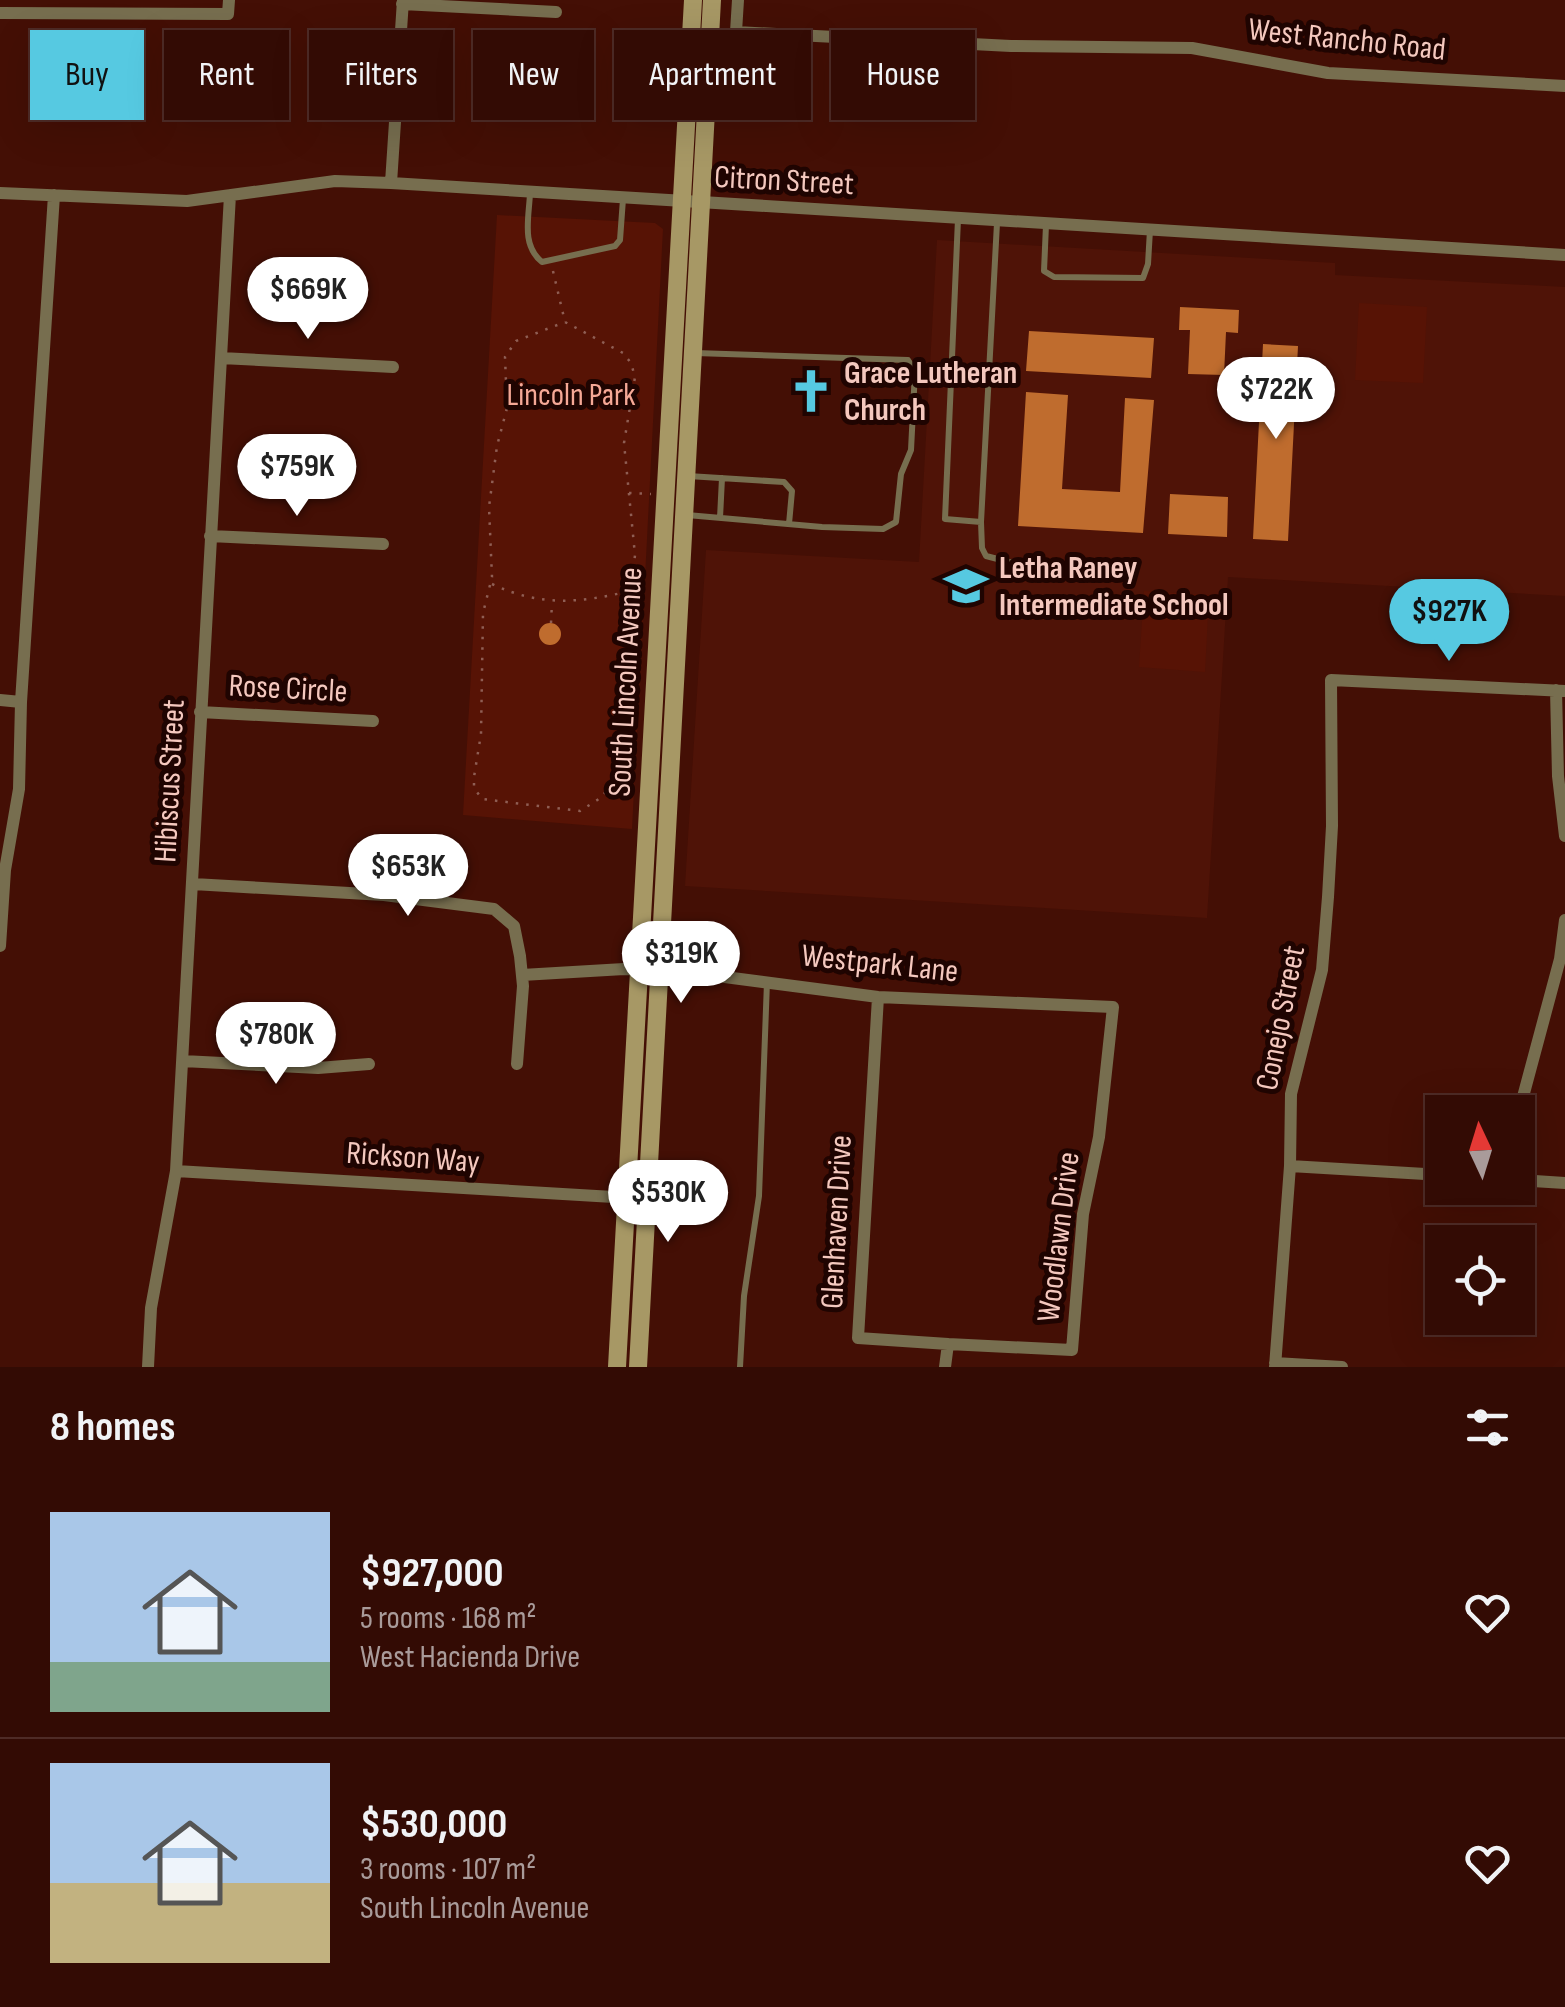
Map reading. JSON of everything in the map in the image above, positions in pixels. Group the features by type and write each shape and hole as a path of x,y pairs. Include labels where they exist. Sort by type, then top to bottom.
{"main road":[{"name":"South Lincoln Avenue","path":"638,1367 646,1199 649,970 693,0"},
{"name":"South Lincoln Avenue","path":"618,1367 626,1198 686,515 712,0"}],"street":[{"name":"West Rancho Road","path":"738,0 736,32 1011,46 1192,48 1328,72 1565,86"},
{"path":"391,183 402,2 556,12"},
{"path":"0,12 229,7"},
{"name":"Citron Street","path":"0,192 157,201 335,182 391,183 1565,254"},
{"path":"0,946 7,821 18,789 20,702 54,195"},
{"name":"Hibiscus Street","path":"148,1367 151,1308 176,1170 230,195"},
{"path":"221,358 393,368"},
{"path":"210,536 382,544"},
{"name":"Conejo Street","path":"1275,1365 1290,1166 1291,1094 1322,970 1327,915 1332,826 1331,680 1560,691"},
{"path":"1560,691 1558,776 1565,836"},
{"path":"0,700 20,702"},
{"name":"Rose Circle","path":"200,712 373,721"},
{"path":"193,884 384,895 494,909 514,926 522,975 518,1064"},
{"path":"1523,1095 1560,959 1565,920"},
{"name":"Westpark Lane","path":"522,975 649,970 768,980 878,997 1113,1007"},
{"name":"Glenhaven Drive","path":"878,997 858,1338 948,1344"},
{"name":"Woodlawn Drive","path":"948,1344 1072,1350 1083,1214 1099,1137 1113,1007"},
{"path":"183,1061 318,1068 369,1064"},
{"path":"1290,1166 1425,1174"},
{"name":"Rickson Way","path":"176,1170 646,1199"},
{"path":"1535,1181 1565,1183"},
{"path":"946,1367 948,1344"},
{"path":"1275,1365 1342,1367"}],"lane":[{"path":"530,193 528,239 538,260 615,246 620,240 623,199"},
{"path":"958,219 945,519 981,522"},
{"path":"997,222 982,548 986,556 1016,564"},
{"path":"1046,224 1044,271 1054,277 1143,278 1147,273 1150,230"},
{"path":"686,515 883,529 896,522 901,474 911,450 914,367 908,360 694,353"},
{"path":"688,476 790,485 789,524"},
{"path":"720,518 722,478"},
{"path":"740,1367 744,1296 759,1196 768,980"}],"path":[{"path":"551,260 565,322 623,354 631,362 636,386 624,443 635,555 624,660 623,758 617,776 602,797 580,812 482,800 474,788 481,734 483,614 491,583 489,507 497,446 507,408 506,358 516,341 565,322"},
{"path":"628,494 653,494 653,504"},
{"path":"491,583 527,596 578,603 630,591"},
{"path":"551,624 552,600"}],"shaded area":[{"name":"Letha Raney Intermediate School","path":"937,240 1335,263 1335,275 1565,287 1565,596 1228,577 1207,918 685,886 706,550 919,562"}],"green space":[{"name":"Lincoln Park","path":"497,215 655,223 663,229 632,829 463,815"},
{"path":"1359,303 1427,307 1423,383 1355,380"},
{"path":"1144,591 1209,595 1205,672 1139,667"}],"building":[{"path":"1180,307 1239,310 1238,333 1226,332 1224,375 1188,374 1190,330 1179,330"},
{"path":"1029,331 1154,338 1151,378 1026,371"},
{"path":"1263,344 1298,346 1288,541 1253,539"},
{"path":"1026,392 1068,395 1062,489 1120,492 1125,398 1154,400 1143,533 1018,526"},
{"path":"1170,494 1228,497 1227,537 1168,534"},
{"path":"550,623 558,626 558,642 550,645 542,642 539,634 542,626"}],"place":[{"name":"Grace Lutheran Church","path":"811,391"},
{"name":"Letha Raney Intermediate School","path":"966,586"}]}
